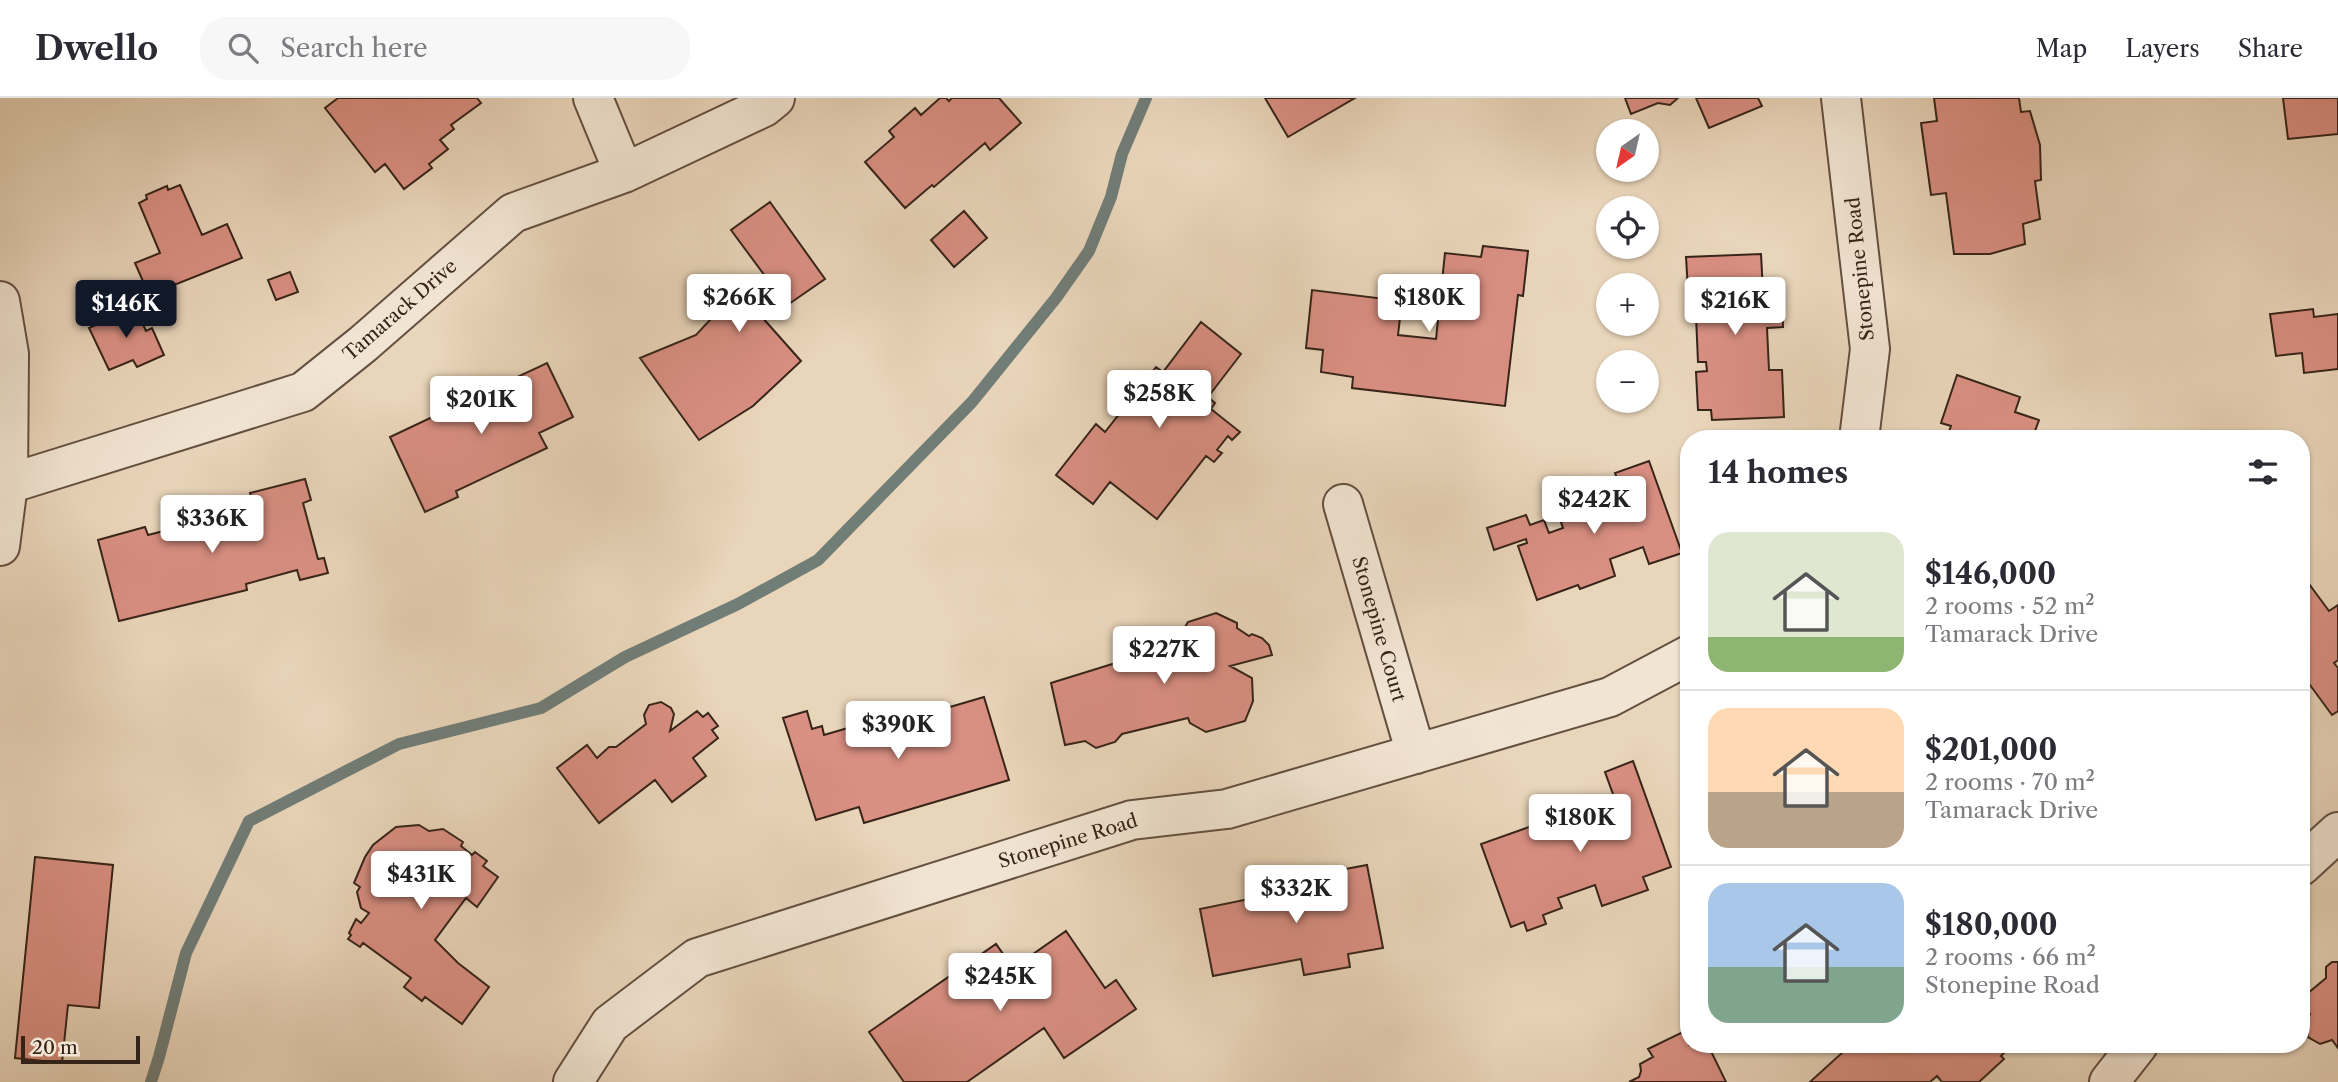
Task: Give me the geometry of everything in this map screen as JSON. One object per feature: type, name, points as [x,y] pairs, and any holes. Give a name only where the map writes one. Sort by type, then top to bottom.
[{"type":"street","points":[[593,98],[624,173]]},
{"type":"street","name":"Tamarack Drive","points":[[8,484],[303,392],[363,344],[513,213],[624,173],[764,107],[775,98]]},
{"type":"street","name":"Stonepine Road","points":[[1841,98],[1870,349],[1860,430]]},
{"type":"street","points":[[0,301],[9,354],[8,484],[0,546]]},
{"type":"street","name":"Stonepine Court","points":[[1343,504],[1416,754]]},
{"type":"street","name":"Stonepine Road","points":[[573,1082],[610,1024],[697,958],[1132,820],[1227,809],[1610,697],[1680,660]]},
{"type":"street","points":[[2310,858],[2338,832]]},
{"type":"street","points":[[2109,1082],[2132,1053]]},
{"type":"building","points":[[338,98],[477,98],[481,103],[451,125],[454,129],[440,140],[448,149],[429,164],[432,168],[404,189],[385,164],[375,172],[325,108]]},
{"type":"building","points":[[940,98],[949,101],[952,98],[999,98],[1021,123],[990,150],[985,143],[905,208],[865,162],[894,137],[889,131],[915,108],[921,115]]},
{"type":"building","points":[[1265,98],[1355,98],[1288,137]]},
{"type":"building","points":[[1625,98],[1678,98],[1670,105],[1658,103],[1631,114]]},
{"type":"building","points":[[1696,98],[1758,98],[1762,106],[1709,128]]},
{"type":"building","points":[[1934,98],[2019,98],[2021,112],[2030,111],[2040,145],[2041,180],[2035,181],[2040,219],[2023,224],[2025,244],[1990,254],[1954,254],[1946,193],[1931,195],[1921,123],[1937,121]]},
{"type":"building","points":[[2283,98],[2338,98],[2338,134],[2288,139]]},
{"type":"building","points":[[180,185],[202,235],[227,224],[242,258],[149,295],[135,263],[160,253],[139,203],[147,199],[146,195],[167,186],[168,190]]},
{"type":"building","points":[[770,202],[825,279],[786,306],[779,297],[761,316],[801,361],[753,406],[699,440],[640,358],[696,335],[738,290],[745,297],[765,276],[731,230]]},
{"type":"building","points":[[964,211],[987,238],[954,267],[931,240]]},
{"type":"building","points":[[1483,246],[1528,251],[1523,296],[1518,295],[1505,406],[1352,388],[1353,377],[1321,372],[1323,350],[1306,348],[1312,290],[1402,301],[1398,335],[1436,339],[1445,253],[1481,257]]},
{"type":"building","points":[[1761,254],[1763,291],[1782,290],[1783,327],[1767,328],[1769,370],[1782,370],[1784,417],[1712,420],[1711,410],[1698,410],[1696,372],[1707,371],[1706,362],[1698,362],[1696,316],[1707,316],[1706,307],[1689,307],[1686,257]]},
{"type":"building","points":[[290,272],[298,292],[276,300],[268,280]]},
{"type":"building","points":[[135,307],[146,331],[152,328],[164,355],[137,367],[133,360],[109,370],[89,328]]},
{"type":"building","points":[[2313,309],[2314,317],[2338,314],[2338,369],[2304,373],[2302,353],[2276,356],[2270,314]]},
{"type":"building","points":[[1201,322],[1241,354],[1208,397],[1215,403],[1211,409],[1240,432],[1232,440],[1228,436],[1217,450],[1222,453],[1214,462],[1206,456],[1157,519],[1110,482],[1093,504],[1056,475],[1096,424],[1105,432],[1156,367],[1163,372]]},
{"type":"building","points":[[547,363],[573,417],[539,433],[547,448],[456,491],[458,497],[425,512],[390,437]]},
{"type":"building","points":[[1957,375],[2020,397],[2015,412],[2039,420],[2035,430],[1949,430],[1951,426],[1941,423]]},
{"type":"building","points":[[1649,461],[1680,554],[1649,564],[1643,547],[1610,559],[1615,576],[1580,589],[1578,585],[1537,600],[1518,546],[1527,543],[1526,539],[1494,550],[1487,528],[1526,515],[1530,525],[1544,520],[1549,533],[1563,528],[1558,514],[1609,496],[1612,501],[1624,497],[1615,473]]},
{"type":"building","points":[[305,479],[311,500],[303,503],[318,559],[324,558],[328,573],[300,580],[297,570],[246,584],[247,590],[119,621],[98,540],[145,527],[148,535],[254,508],[250,493]]},
{"type":"building","points":[[2310,585],[2329,611],[2338,605],[2338,660],[2334,663],[2338,668],[2338,711],[2332,715],[2310,685]]},
{"type":"building","points":[[1216,613],[1237,623],[1237,628],[1249,636],[1252,634],[1262,638],[1269,645],[1272,655],[1230,666],[1252,678],[1253,701],[1245,721],[1206,732],[1190,723],[1188,718],[1122,734],[1115,742],[1096,748],[1085,741],[1065,745],[1051,683],[1174,645],[1188,622]]},
{"type":"building","points":[[984,697],[1009,780],[864,823],[859,807],[816,820],[783,718],[807,711],[812,729],[822,726],[824,735],[858,725],[861,733]]},
{"type":"building","points":[[661,702],[671,708],[674,714],[670,731],[697,711],[703,717],[708,713],[718,726],[712,730],[718,738],[693,758],[706,776],[672,802],[655,780],[599,823],[557,768],[587,745],[597,758],[609,747],[616,747],[646,724],[644,715],[649,705]]},
{"type":"building","points":[[1633,761],[1671,867],[1643,877],[1648,890],[1602,906],[1595,885],[1558,898],[1562,908],[1543,915],[1546,924],[1527,931],[1524,922],[1511,927],[1481,844],[1614,797],[1605,772]]},
{"type":"building","points":[[419,825],[429,831],[443,829],[463,842],[461,846],[472,855],[475,852],[487,861],[483,866],[498,877],[477,907],[466,898],[435,940],[458,963],[489,987],[462,1024],[425,997],[422,1001],[404,987],[411,978],[363,943],[360,947],[348,939],[356,919],[361,923],[369,913],[361,908],[357,892],[360,887],[354,883],[365,857],[373,845],[396,827]]},
{"type":"building","points":[[35,857],[113,865],[99,1008],[68,1005],[62,1063],[15,1058]]},
{"type":"building","points":[[1367,865],[1383,948],[1348,954],[1350,967],[1304,975],[1301,959],[1213,976],[1200,909],[1259,897],[1256,886],[1299,878],[1301,885],[1325,880],[1324,873]]},
{"type":"building","points":[[1066,931],[1105,988],[1116,980],[1136,1009],[1064,1058],[1044,1028],[967,1082],[904,1082],[869,1032],[996,944],[1013,968]]},
{"type":"building","points":[[2332,962],[2338,962],[2338,1048],[2332,1040],[2320,1044],[2310,1038],[2310,991],[2326,978],[2326,967]]},
{"type":"building","points":[[1680,1033],[1680,1053],[1712,1053],[1726,1082],[1629,1082],[1639,1077],[1640,1064],[1653,1057],[1648,1049]]},
{"type":"building","points":[[1842,1053],[2004,1053],[2001,1056],[2004,1059],[1979,1082],[1942,1082],[1937,1076],[1930,1082],[1810,1082]]},
{"type":"waterway","points":[[151,1082],[186,953],[249,821],[399,744],[541,708],[625,657],[738,604],[818,560],[972,402],[1056,298],[1089,251],[1111,197],[1122,154],[1146,98]]}]
